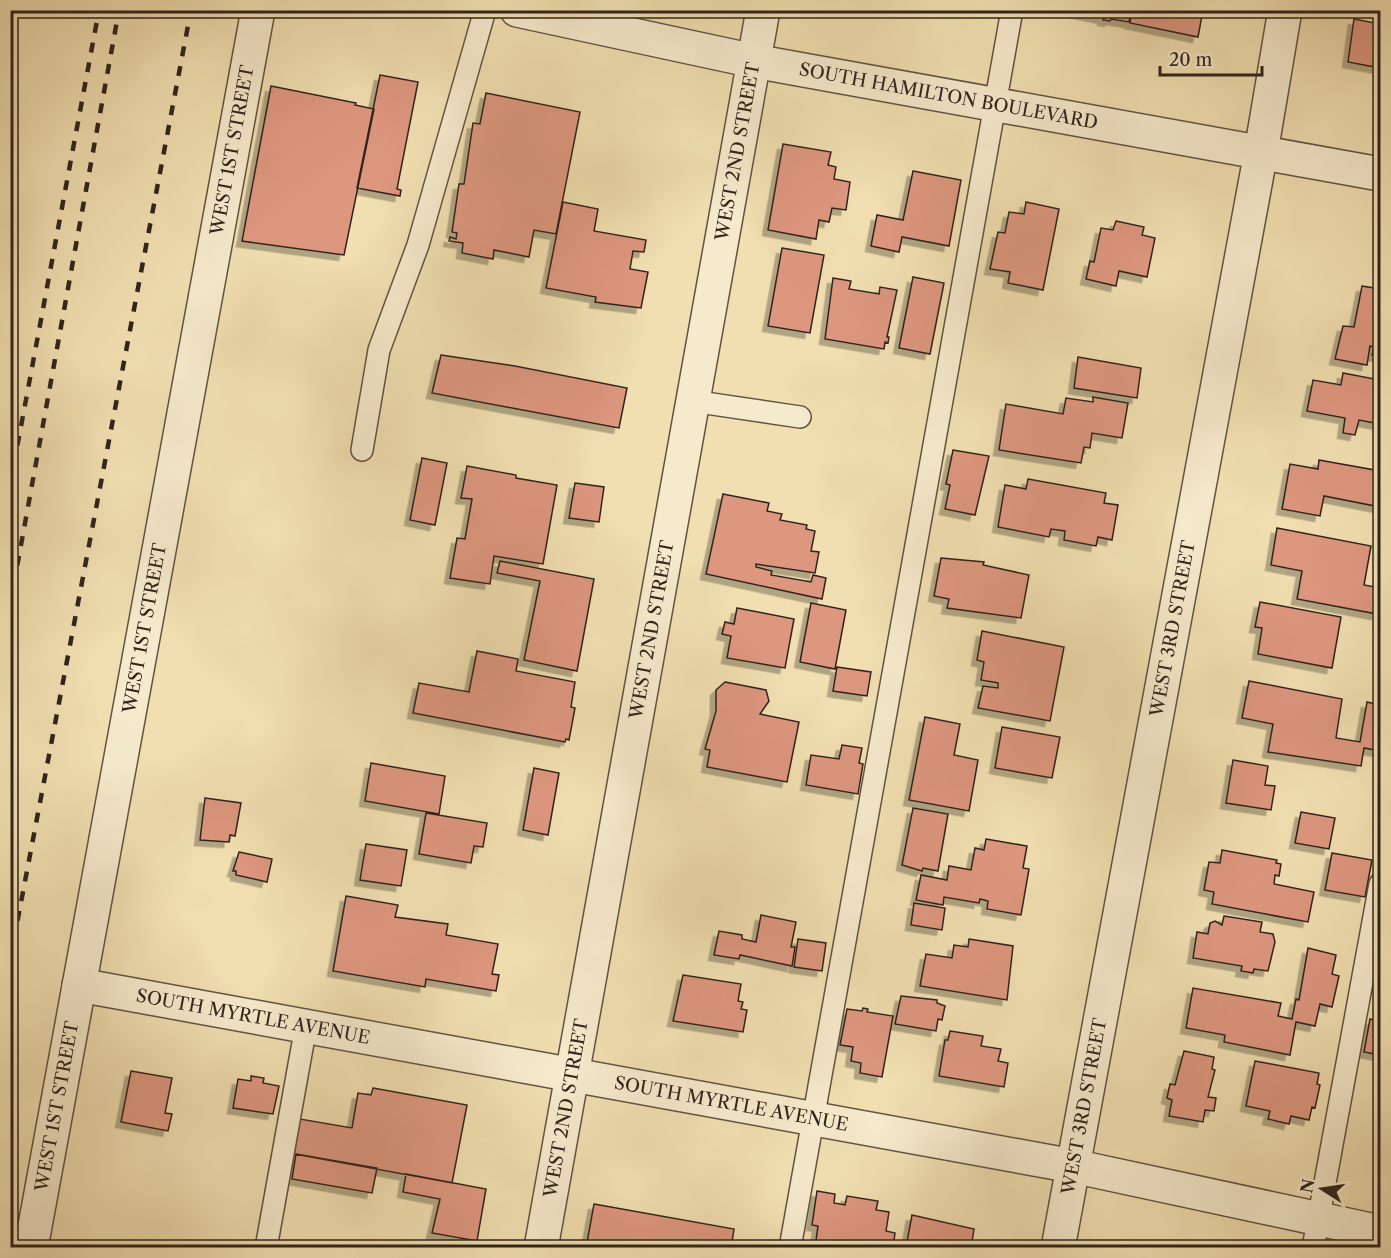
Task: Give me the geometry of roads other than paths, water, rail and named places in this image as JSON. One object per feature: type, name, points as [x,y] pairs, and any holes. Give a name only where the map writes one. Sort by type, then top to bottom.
[{"type":"street","name":"WEST 1ST STREET","points":[[31,1248],[258,10]]},
{"type":"street","name":"SOUTH HAMILTON BOULEVARD","points":[[518,10],[754,61],[1380,174]]},
{"type":"street","name":"WEST 2ND STREET","points":[[541,1248],[763,10]]},
{"type":"street","name":"WEST 3RD STREET","points":[[1058,1248],[1261,152],[1285,10]]},
{"type":"street","name":"SOUTH MYRTLE AVENUE","points":[[79,985],[1073,1166],[1315,1233],[1380,1232]]},
{"type":"lane","points":[[362,450],[379,350],[418,244],[485,10]]},
{"type":"lane","points":[[790,1248],[1012,10]]},
{"type":"lane","points":[[692,401],[800,417]]},
{"type":"lane","points":[[1315,1233],[1380,884]]},
{"type":"lane","points":[[266,1248],[306,1026]]},
{"type":"railway","points":[[10,485],[99,10]]},
{"type":"railway","points":[[10,605],[119,10]]},
{"type":"railway","points":[[10,960],[191,10]]}]
